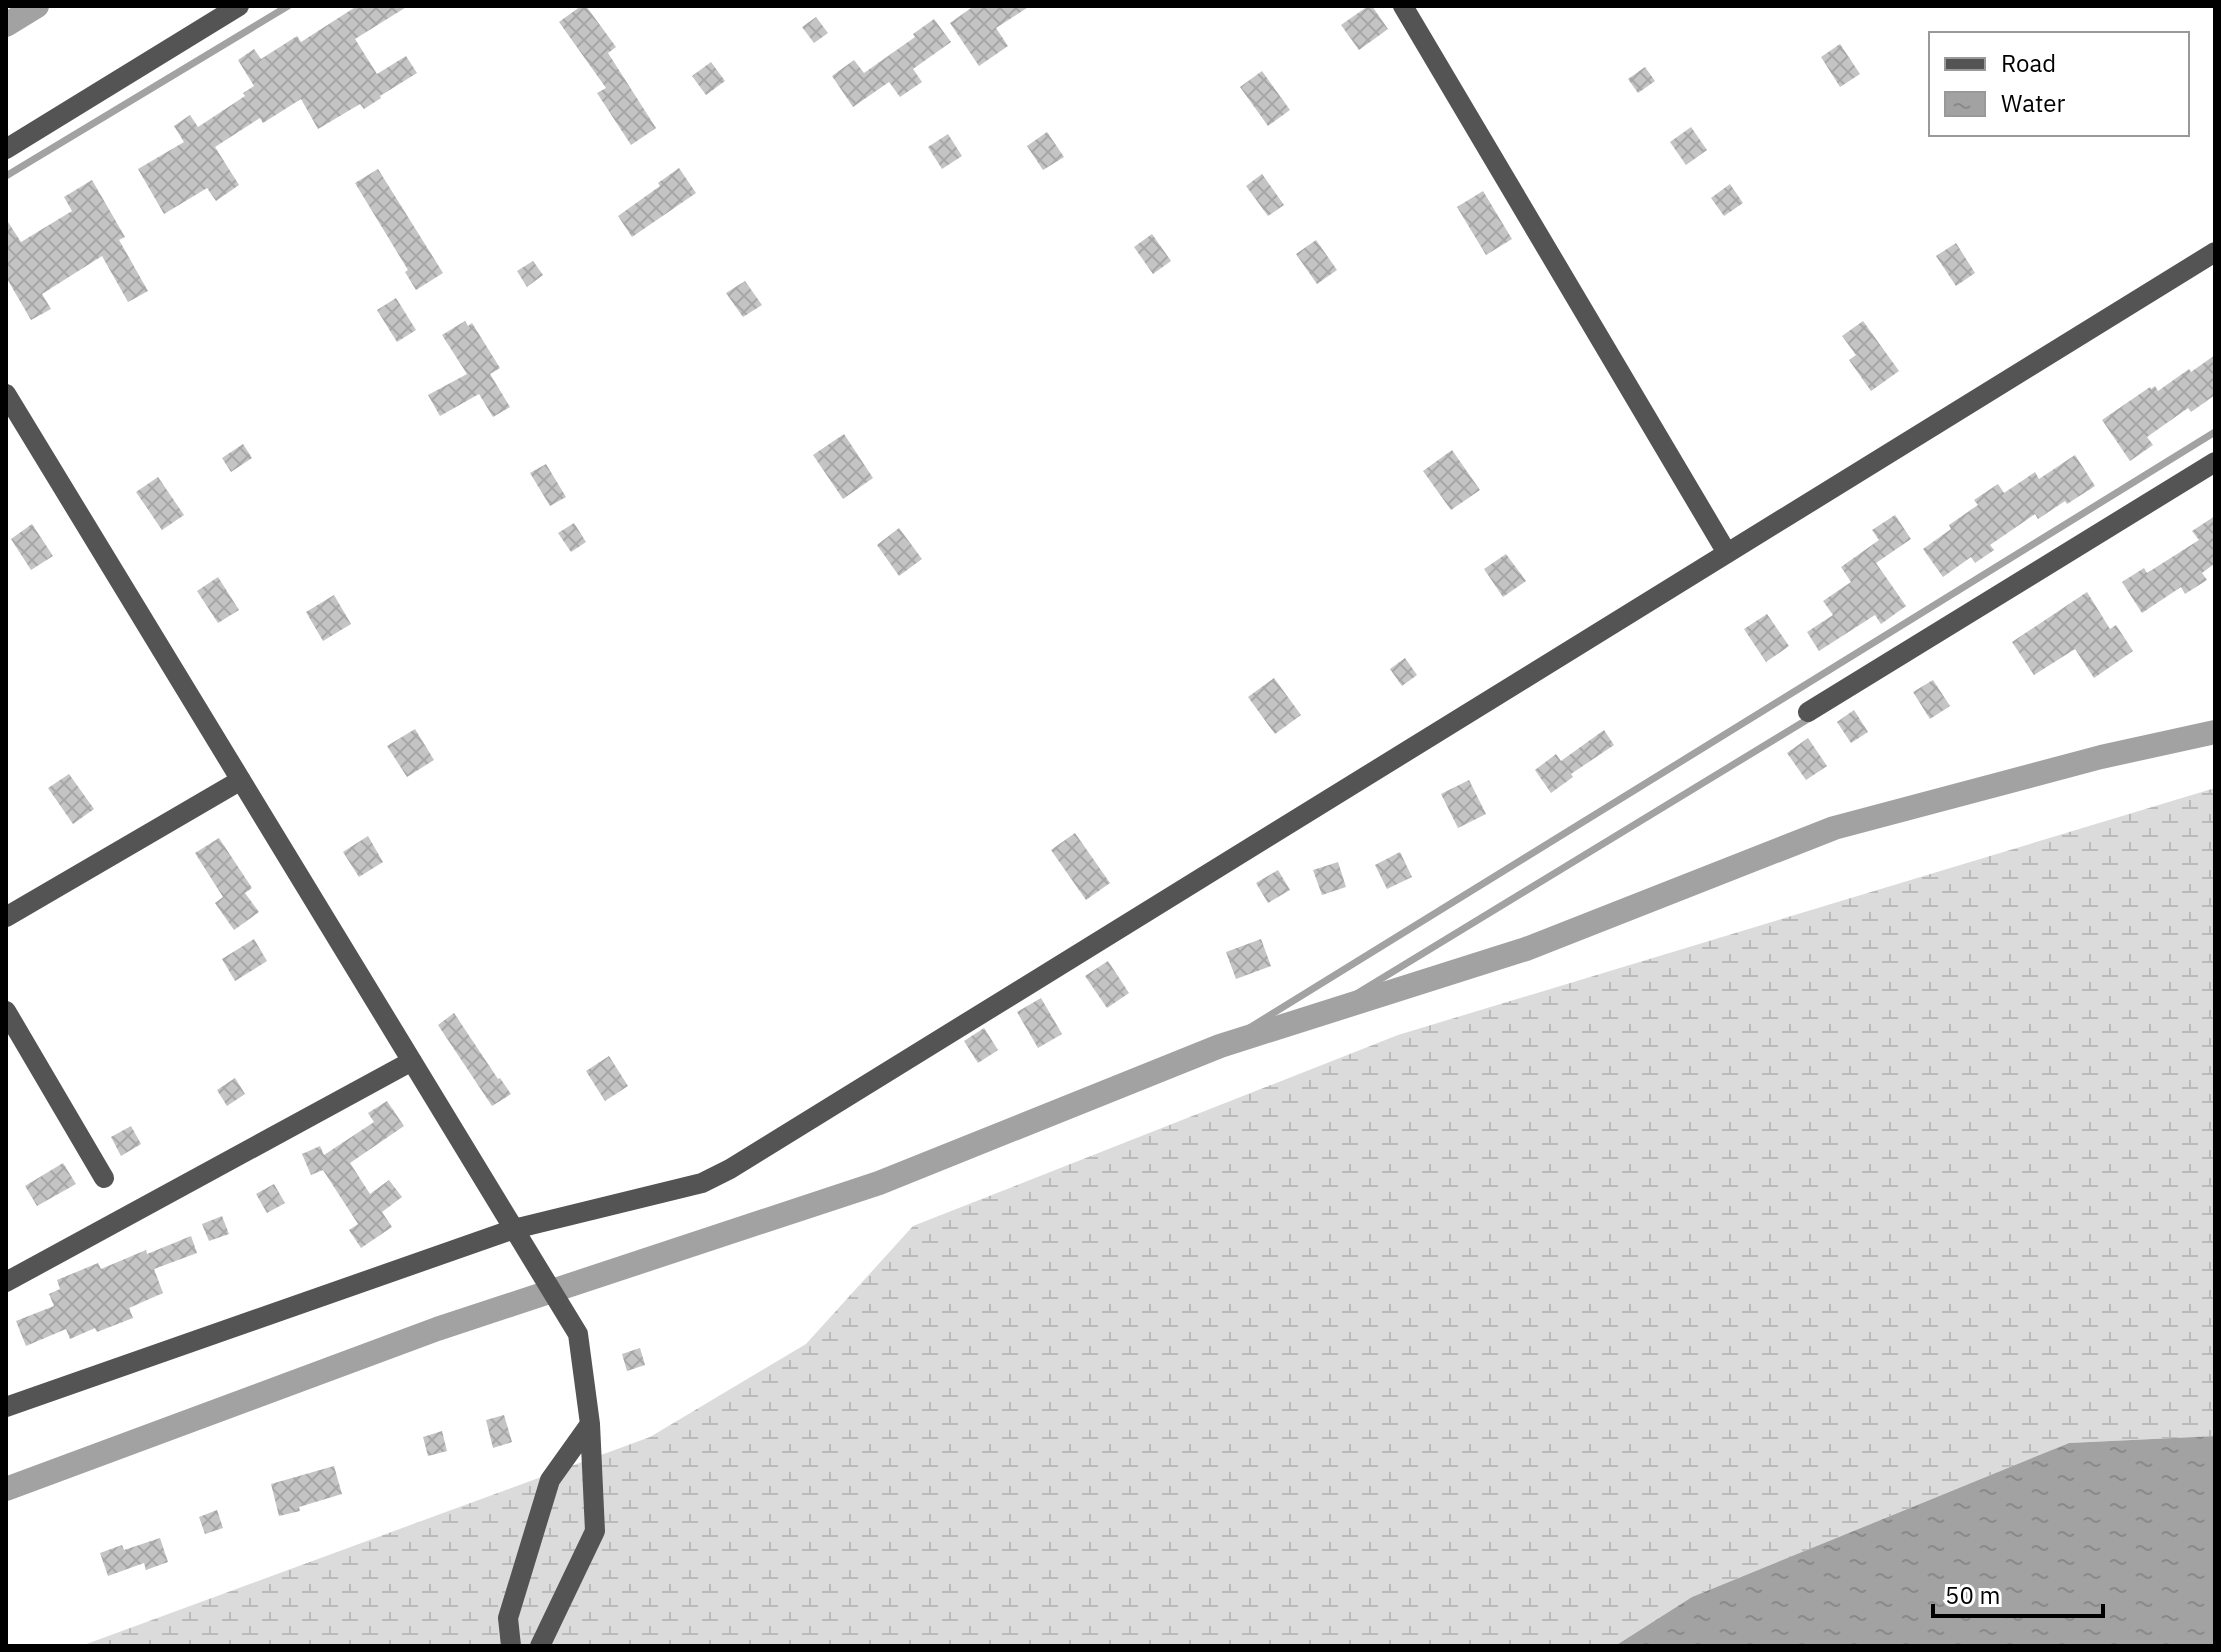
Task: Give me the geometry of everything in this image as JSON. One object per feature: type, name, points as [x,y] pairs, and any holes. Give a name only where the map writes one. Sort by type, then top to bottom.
[{"type":"street","points":[[6,149],[239,6]]},
{"type":"street","points":[[1403,6],[1727,553]]},
{"type":"street","points":[[6,1407],[514,1229],[702,1183],[730,1169],[2215,252]]},
{"type":"street","points":[[6,394],[578,1334],[590,1424],[595,1531],[540,1646]]},
{"type":"street","points":[[1808,712],[2215,462]]},
{"type":"street","points":[[6,917],[241,780]]},
{"type":"street","points":[[6,1011],[104,1178]]},
{"type":"street","points":[[6,1282],[412,1061]]},
{"type":"street","points":[[511,1646],[508,1618],[550,1480],[590,1424]]},
{"type":"green space","points":[[2215,788],[2215,1436],[2069,1443],[1692,1597],[1615,1646],[81,1646],[650,1437],[806,1344],[913,1226],[1398,1035]]},
{"type":"water","points":[[2215,1436],[2215,1646],[1615,1646],[1692,1597],[2069,1443]]},
{"type":"building","points":[[357,6],[408,6],[355,39],[377,74],[406,56],[417,73],[364,109],[360,104],[318,129],[301,99],[263,123],[260,118],[215,147],[239,185],[216,201],[207,188],[164,214],[138,169],[184,142],[174,126],[190,115],[198,127],[245,96],[243,93],[254,86],[238,60],[254,49],[261,59],[297,36],[301,42]]},
{"type":"building","points":[[581,6],[586,6],[616,47],[608,53],[656,128],[631,145],[597,93],[606,88],[559,22]]},
{"type":"building","points":[[974,6],[1030,6],[996,28],[1008,46],[979,66],[950,23]]},
{"type":"building","points":[[1372,6],[1388,29],[1359,50],[1341,25]]},
{"type":"building","points":[[816,17],[828,33],[814,43],[802,27]]},
{"type":"building","points":[[934,19],[951,42],[913,69],[922,82],[900,97],[889,82],[853,107],[832,76],[854,60],[864,73],[915,37],[913,34]]},
{"type":"building","points":[[1840,44],[1860,74],[1840,87],[1821,57]]},
{"type":"building","points":[[711,62],[725,81],[706,95],[692,76]]},
{"type":"building","points":[[1645,67],[1655,81],[1638,93],[1628,79]]},
{"type":"building","points":[[1262,71],[1290,110],[1268,126],[1240,87]]},
{"type":"building","points":[[1691,127],[1707,150],[1686,165],[1670,142]]},
{"type":"building","points":[[1047,132],[1064,157],[1043,170],[1027,146]]},
{"type":"building","points":[[948,134],[962,156],[942,169],[928,147]]},
{"type":"building","points":[[679,168],[696,193],[632,237],[618,216]]},
{"type":"building","points":[[378,169],[443,273],[416,290],[405,272],[408,270],[355,183]]},
{"type":"building","points":[[1262,174],[1284,205],[1268,216],[1246,186]]},
{"type":"building","points":[[92,180],[125,237],[119,240],[148,291],[128,302],[102,256],[42,294],[51,309],[31,320],[6,277],[6,219],[21,242],[72,211],[64,197]]},
{"type":"building","points":[[1730,184],[1743,203],[1724,216],[1711,198]]},
{"type":"building","points":[[1483,191],[1512,239],[1486,255],[1457,207]]},
{"type":"building","points":[[1152,234],[1171,261],[1153,274],[1134,247]]},
{"type":"building","points":[[1316,240],[1337,270],[1317,284],[1296,254]]},
{"type":"building","points":[[1956,243],[1975,273],[1956,286],[1936,256]]},
{"type":"building","points":[[533,261],[543,275],[527,287],[517,271]]},
{"type":"building","points":[[745,281],[762,305],[743,317],[726,293]]},
{"type":"building","points":[[396,298],[416,330],[397,342],[377,310]]},
{"type":"building","points":[[465,321],[468,326],[472,323],[500,368],[490,374],[510,407],[493,417],[479,394],[440,416],[428,395],[467,374],[442,335]]},
{"type":"building","points":[[1863,321],[1899,371],[1871,391],[1849,360],[1856,355],[1842,336]]},
{"type":"building","points":[[2215,355],[2215,395],[2191,412],[2188,408],[2147,437],[2153,445],[2130,461],[2102,420],[2150,387],[2155,386],[2158,391]]},
{"type":"building","points":[[844,434],[873,478],[843,499],[813,455]]},
{"type":"building","points":[[243,444],[252,458],[231,472],[222,458]]},
{"type":"building","points":[[1452,450],[1480,490],[1451,510],[1423,471]]},
{"type":"building","points":[[2075,455],[2095,486],[2038,519],[2035,514],[1990,545],[1994,550],[1975,563],[1971,557],[1943,577],[1923,549],[1951,529],[1949,525],[1978,505],[1974,500],[1998,484],[2004,493],[2035,472],[2039,479]]},
{"type":"building","points":[[546,464],[566,497],[550,506],[530,473]]},
{"type":"building","points":[[158,477],[184,515],[162,530],[136,492]]},
{"type":"building","points":[[1895,515],[1911,539],[1876,563],[1906,606],[1881,624],[1875,615],[1819,651],[1807,632],[1833,615],[1823,601],[1851,582],[1841,567],[1879,540],[1872,530]]},
{"type":"building","points":[[2215,516],[2215,566],[2202,573],[2207,580],[2185,594],[2181,587],[2142,613],[2122,582],[2144,568],[2147,573],[2199,540],[2192,531]]},
{"type":"building","points":[[574,523],[586,542],[571,552],[558,533]]},
{"type":"building","points":[[32,524],[53,556],[31,570],[11,539]]},
{"type":"building","points":[[899,528],[922,559],[899,576],[877,545]]},
{"type":"building","points":[[1506,554],[1526,581],[1503,597],[1484,569]]},
{"type":"building","points":[[218,577],[239,610],[218,623],[197,591]]},
{"type":"building","points":[[2087,592],[2110,629],[2116,625],[2133,651],[2094,678],[2075,649],[2034,675],[2012,642]]},
{"type":"building","points":[[334,595],[351,624],[323,641],[306,612]]},
{"type":"building","points":[[1767,614],[1789,646],[1766,662],[1744,629]]},
{"type":"building","points":[[1405,658],[1417,675],[1402,686],[1390,669]]},
{"type":"building","points":[[1274,678],[1301,715],[1275,734],[1248,697]]},
{"type":"building","points":[[1933,680],[1950,706],[1930,719],[1913,692]]},
{"type":"building","points":[[1854,710],[1868,732],[1851,743],[1837,722]]},
{"type":"building","points":[[415,729],[434,760],[407,777],[387,746]]},
{"type":"building","points":[[1604,730],[1614,745],[1571,774],[1573,777],[1551,793],[1535,770],[1556,754],[1561,761]]},
{"type":"building","points":[[1808,738],[1827,766],[1806,780],[1787,753]]},
{"type":"building","points":[[69,774],[94,809],[73,824],[48,788]]},
{"type":"building","points":[[1469,780],[1486,814],[1458,828],[1441,794]]},
{"type":"building","points":[[1075,833],[1110,883],[1086,900],[1051,850]]},
{"type":"building","points":[[368,836],[383,862],[359,877],[343,852]]},
{"type":"building","points":[[219,838],[252,888],[245,893],[259,912],[234,930],[215,903],[223,897],[195,853]]},
{"type":"building","points":[[1400,852],[1412,877],[1387,889],[1375,865]]},
{"type":"building","points":[[1338,862],[1346,887],[1322,895],[1313,870]]},
{"type":"building","points":[[1278,870],[1290,890],[1268,903],[1256,883]]},
{"type":"building","points":[[254,939],[267,961],[235,981],[222,959]]},
{"type":"building","points":[[1261,939],[1271,966],[1236,979],[1226,952]]},
{"type":"building","points":[[1108,961],[1129,993],[1107,1008],[1085,976]]},
{"type":"building","points":[[1041,998],[1062,1034],[1038,1048],[1017,1012]]},
{"type":"building","points":[[454,1013],[511,1094],[492,1106],[438,1025]]},
{"type":"building","points":[[984,1028],[998,1050],[978,1063],[964,1041]]},
{"type":"building","points":[[609,1056],[628,1086],[605,1101],[586,1071]]},
{"type":"building","points":[[235,1078],[245,1094],[227,1106],[217,1090]]},
{"type":"building","points":[[387,1101],[404,1126],[350,1163],[370,1194],[389,1180],[402,1197],[382,1212],[392,1227],[361,1248],[349,1230],[358,1224],[323,1170],[311,1175],[302,1154],[320,1146],[324,1155],[374,1122],[368,1113]]},
{"type":"building","points":[[131,1126],[141,1144],[121,1156],[111,1137]]},
{"type":"building","points":[[63,1163],[76,1184],[37,1206],[25,1186]]},
{"type":"building","points":[[274,1184],[285,1203],[267,1213],[256,1194]]},
{"type":"building","points":[[222,1216],[229,1234],[209,1241],[202,1224]]},
{"type":"building","points":[[191,1236],[197,1253],[154,1269],[163,1293],[129,1308],[133,1318],[97,1332],[95,1328],[70,1339],[66,1329],[26,1346],[16,1321],[54,1306],[49,1294],[60,1289],[57,1280],[98,1263],[101,1269],[146,1250],[147,1254]]},
{"type":"building","points":[[640,1348],[645,1365],[627,1371],[622,1354]]},
{"type":"building","points":[[504,1415],[512,1442],[493,1448],[486,1420]]},
{"type":"building","points":[[442,1431],[447,1451],[428,1456],[423,1437]]},
{"type":"building","points":[[334,1466],[342,1494],[279,1516],[271,1484]]},
{"type":"building","points":[[217,1510],[223,1528],[205,1534],[199,1517]]},
{"type":"building","points":[[160,1538],[168,1562],[146,1570],[144,1563],[108,1576],[100,1553],[122,1545],[124,1550]]},
{"type":"waterway","points":[[6,25],[37,6]]},
{"type":"waterway","points":[[6,176],[288,6]]},
{"type":"waterway","points":[[1220,1046],[2215,432]]},
{"type":"waterway","points":[[1325,1013],[1813,716]]},
{"type":"waterway","points":[[6,1489],[437,1329],[879,1183],[1220,1046],[1526,949],[1834,828],[2101,757],[2215,732]]}]
